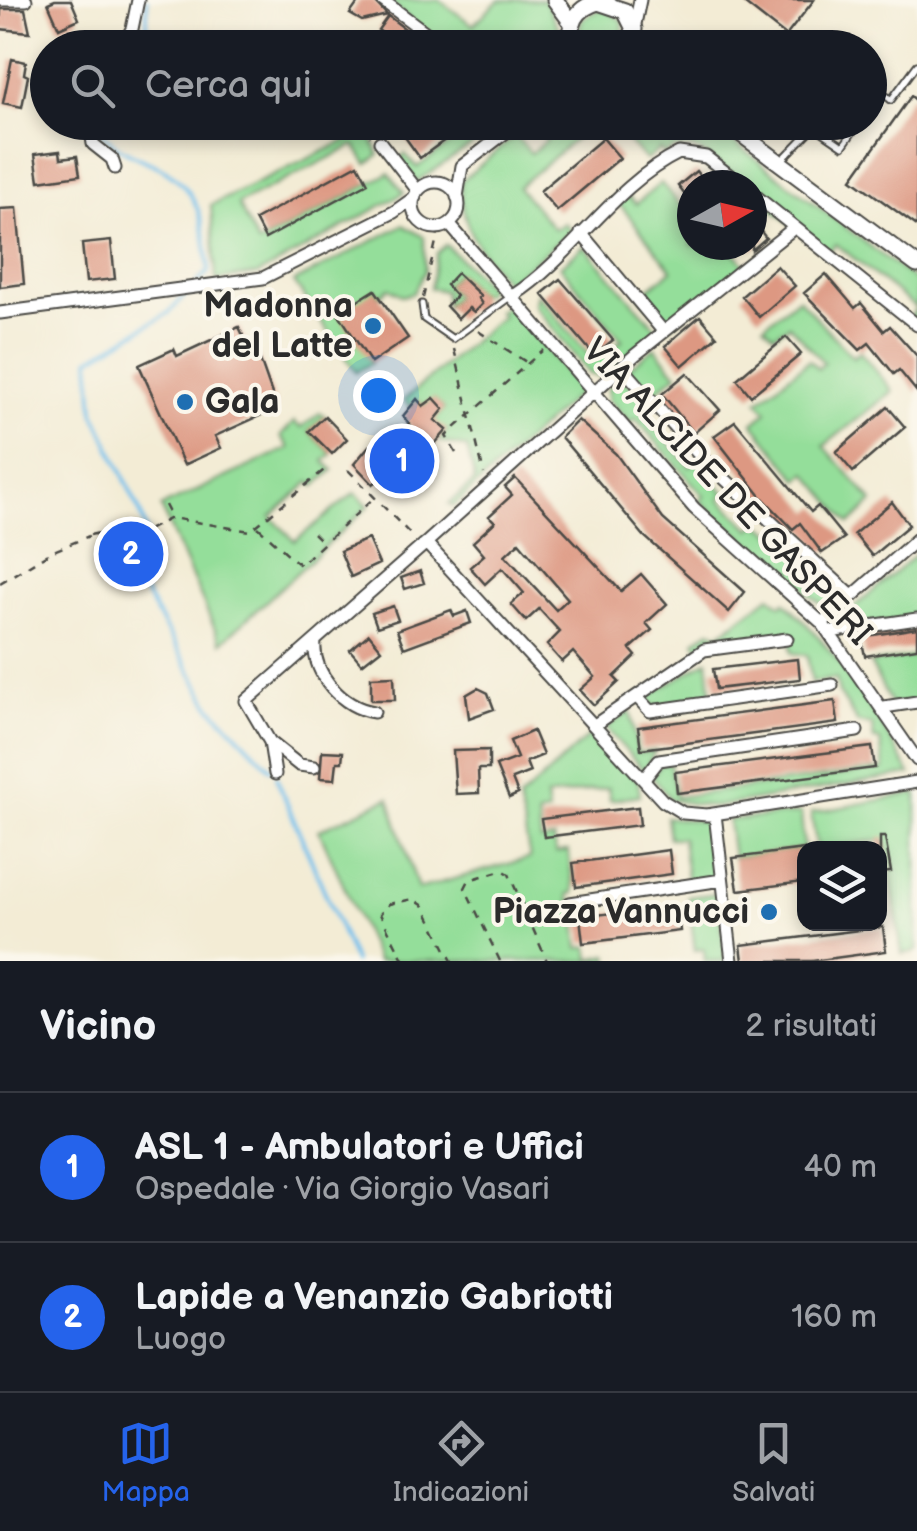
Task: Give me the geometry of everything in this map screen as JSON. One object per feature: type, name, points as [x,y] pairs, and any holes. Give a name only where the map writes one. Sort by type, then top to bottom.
[{"type":"main road","points":[[555,0],[572,23]]},
{"type":"main road","points":[[573,30],[582,2],[609,1],[625,11],[631,30]]},
{"type":"main road","points":[[750,140],[917,265]]},
{"type":"street","points":[[1,0],[26,0]]},
{"type":"street","points":[[131,30],[138,0]]},
{"type":"street","points":[[382,0],[423,30]]},
{"type":"street","points":[[636,30],[640,0]]},
{"type":"street","points":[[92,140],[112,159],[114,168]]},
{"type":"street","points":[[0,313],[264,278],[452,178],[496,140]]},
{"type":"street","points":[[380,142],[416,194],[418,220]]},
{"type":"street","points":[[514,295],[544,276],[581,233],[666,159],[679,152],[699,154],[721,170]]},
{"type":"street","points":[[394,212],[444,226],[458,212],[462,166]]},
{"type":"street","points":[[439,182],[457,198]]},
{"type":"street","points":[[767,206],[917,325]]},
{"type":"street","name":"VIA ALCIDE DE GASPERI","points":[[444,226],[514,295],[592,394],[699,513],[825,627],[884,707],[917,760]]},
{"type":"street","points":[[314,767],[299,766],[270,742],[246,701],[622,367],[794,228]]},
{"type":"street","points":[[581,233],[664,331]]},
{"type":"street","points":[[622,367],[701,457],[852,596]]},
{"type":"street","points":[[825,627],[852,596],[917,539]]},
{"type":"street","points":[[426,543],[663,801],[684,812],[715,814],[917,782]]},
{"type":"street","points":[[825,627],[917,619]]},
{"type":"street","points":[[596,724],[704,650],[787,639]]},
{"type":"street","points":[[316,641],[316,661],[328,681],[348,704],[374,712]]},
{"type":"street","points":[[637,696],[650,711],[832,686]]},
{"type":"street","points":[[884,707],[917,702]]},
{"type":"street","points":[[644,779],[659,760],[676,756],[857,731]]},
{"type":"street","points":[[270,742],[275,774]]},
{"type":"street","points":[[715,814],[732,961]]},
{"type":"street","points":[[570,902],[722,880]]},
{"type":"lane","points":[[887,96],[891,100],[917,65]]},
{"type":"lane","points":[[780,162],[802,140]]},
{"type":"lane","points":[[422,304],[424,318],[453,340],[514,295]]},
{"type":"path","points":[[375,140],[380,142]]},
{"type":"path","points":[[422,304],[444,226]]},
{"type":"path","points":[[473,328],[527,363]]},
{"type":"path","points":[[456,453],[446,436],[551,343]]},
{"type":"path","points":[[454,349],[489,486]]},
{"type":"path","points":[[0,583],[48,553],[117,529],[132,538],[171,518],[234,530],[258,527],[328,466]]},
{"type":"path","points":[[348,470],[416,541],[426,543]]},
{"type":"path","points":[[258,527],[296,565],[375,497]]},
{"type":"path","points":[[165,505],[171,518]]},
{"type":"path","points":[[313,532],[324,544]]},
{"type":"path","points":[[90,536],[113,533],[126,550]]},
{"type":"path","points":[[500,961],[466,888],[469,880],[504,870],[546,961]]},
{"type":"path","points":[[404,961],[380,914],[389,904],[413,898],[424,906],[452,961]]},
{"type":"green space","points":[[387,0],[439,0],[473,25],[499,0],[545,0],[559,30],[423,30]]},
{"type":"green space","points":[[603,8],[623,21],[623,30],[579,30],[582,19]]},
{"type":"green space","points":[[348,140],[372,140],[379,155],[367,164],[355,145],[238,204],[258,244],[389,173],[404,193],[259,274],[216,280],[211,205]]},
{"type":"green space","points":[[456,140],[479,140],[416,182],[399,159],[405,154],[417,167]]},
{"type":"green space","points":[[510,140],[519,140],[531,153],[547,140],[574,140],[518,187],[554,229],[565,223],[571,231],[507,283],[487,260],[467,225],[461,181]]},
{"type":"green space","points":[[627,140],[731,140],[917,282],[917,325],[909,319],[916,308],[836,244],[827,253],[767,205],[767,170],[724,170],[696,150],[686,147],[664,154],[660,149],[646,160]]},
{"type":"green space","points":[[661,183],[677,201],[677,260],[741,260],[746,266],[668,328],[640,296],[672,270],[617,201],[625,194],[636,204]]},
{"type":"green space","points":[[403,225],[424,237],[425,271],[413,293],[403,296],[389,288],[379,296],[375,290],[371,363],[356,372],[294,282]]},
{"type":"green space","points":[[446,245],[489,287],[481,296],[457,273],[446,285],[456,296],[446,306],[444,291],[430,288],[437,253]]},
{"type":"green space","points":[[584,246],[658,330],[600,377],[589,374],[534,305],[536,293],[594,361],[622,340],[560,266]]},
{"type":"green space","points":[[798,298],[853,357],[860,352],[893,391],[824,446],[873,502],[850,524],[807,473],[799,480],[753,423],[767,411],[758,401],[809,360],[818,369],[824,363],[789,325],[774,335],[764,325]]},
{"type":"green space","points":[[509,304],[581,391],[453,507],[449,504],[475,481],[467,448],[438,441],[447,430],[431,424],[444,409],[434,399],[423,406],[417,400],[410,407],[404,400],[502,316],[498,312]]},
{"type":"green space","points":[[655,347],[677,374],[649,398],[625,371]]},
{"type":"green space","points":[[617,381],[626,381],[642,399],[644,415],[690,467],[696,462],[725,493],[720,499],[751,529],[757,524],[766,528],[831,585],[840,594],[839,604],[826,608],[700,501],[704,496],[635,418],[630,422],[608,399],[608,388]]},
{"type":"green space","points":[[320,413],[325,416],[309,431],[332,454],[324,461],[333,470],[315,486],[310,482],[271,517],[295,541],[355,493],[369,506],[221,643],[161,507],[289,448],[281,436],[294,422],[301,428]]},
{"type":"green space","points":[[917,554],[917,619],[845,629],[839,620]]},
{"type":"green space","points":[[770,596],[781,605],[785,602],[839,662],[910,774],[714,807],[671,800],[652,777],[661,764],[670,764],[676,797],[884,769],[880,740],[874,740],[872,725],[858,723],[839,693],[836,679],[812,682],[807,655],[792,653],[789,635],[698,647],[695,641],[710,630],[720,634]]},
{"type":"green space","points":[[917,656],[917,702],[892,706],[870,663]]},
{"type":"green space","points":[[708,660],[712,698],[653,707],[647,697]]},
{"type":"green space","points":[[630,711],[638,753],[655,751],[644,771],[606,728]]},
{"type":"green space","points":[[594,731],[638,781],[640,795],[610,800],[608,788],[546,797],[548,813],[538,815],[541,841],[554,839],[556,853],[568,851],[574,893],[569,894],[570,902],[581,901],[582,913],[575,914],[579,948],[589,947],[590,959],[608,955],[609,961],[377,961],[319,830],[389,798],[418,889],[530,858],[519,800]]},
{"type":"green space","points":[[917,793],[917,951],[902,954],[887,841],[816,841],[811,813]]},
{"type":"green space","points":[[801,813],[803,841],[797,841],[797,850],[733,858],[728,820]]},
{"type":"green space","points":[[666,817],[708,822],[716,881],[688,885],[682,838],[669,838]]},
{"type":"green space","points":[[718,893],[726,961],[705,961],[704,949],[695,950],[688,897]]},
{"type":"building","points":[[71,0],[79,19],[59,28],[48,3]]},
{"type":"building","points":[[360,0],[373,0],[387,15],[362,21],[350,14]]},
{"type":"building","points":[[740,0],[814,0],[791,30],[778,30]]},
{"type":"building","points":[[1,9],[25,9],[30,32],[0,29]]},
{"type":"building","points":[[388,16],[406,30],[378,30]]},
{"type":"building","points":[[12,59],[26,62],[24,74],[28,76],[22,107],[3,103]]},
{"type":"building","points":[[911,96],[917,101],[917,226],[852,179],[880,140],[887,140],[887,130]]},
{"type":"building","points":[[407,140],[445,140],[420,158]]},
{"type":"building","points":[[601,140],[620,158],[557,211],[540,191]]},
{"type":"building","points":[[60,151],[61,158],[77,156],[80,175],[39,181],[35,154]]},
{"type":"building","points":[[358,164],[368,183],[265,239],[255,220]]},
{"type":"building","points":[[17,208],[24,284],[0,287],[0,209]]},
{"type":"building","points":[[111,241],[115,279],[86,282],[82,244]]},
{"type":"building","points":[[777,266],[795,286],[759,317],[742,296]]},
{"type":"building","points":[[457,273],[481,296],[478,298],[482,304],[474,312],[469,308],[458,319],[446,306],[456,296],[446,285]]},
{"type":"building","points":[[826,274],[855,308],[861,303],[884,331],[890,326],[917,356],[917,392],[899,370],[894,374],[869,343],[860,350],[804,293]]},
{"type":"building","points":[[560,279],[613,340],[594,355],[542,294]]},
{"type":"building","name":"Madonna del Latte","points":[[375,290],[408,338],[371,363],[338,313]]},
{"type":"building","points":[[700,316],[717,336],[682,366],[665,346]]},
{"type":"building","points":[[239,327],[253,356],[258,354],[277,408],[215,436],[221,448],[184,465],[139,365],[174,349],[177,356]]},
{"type":"building","points":[[786,337],[801,354],[751,396],[737,379]]},
{"type":"building","points":[[687,373],[720,410],[694,433],[662,394]]},
{"type":"building","points":[[434,398],[444,409],[435,420],[447,430],[432,447],[425,441],[412,452],[417,458],[388,486],[380,479],[373,484],[354,464],[369,446],[378,456],[412,428],[403,416],[417,399],[423,406]]},
{"type":"building","points":[[888,407],[905,427],[853,472],[836,452]]},
{"type":"building","points":[[325,416],[347,439],[332,454],[309,431]]},
{"type":"building","points":[[578,420],[616,454],[663,519],[745,592],[729,612],[644,536],[561,437]]},
{"type":"building","points":[[735,421],[811,512],[818,506],[844,538],[822,553],[800,523],[793,529],[760,495],[714,436]]},
{"type":"building","points":[[515,478],[621,591],[641,574],[667,604],[646,623],[652,630],[630,649],[636,656],[614,677],[619,682],[594,705],[580,690],[595,677],[573,652],[562,662],[547,645],[560,632],[539,609],[526,621],[511,604],[524,593],[502,568],[485,584],[470,567],[484,555],[473,542],[495,522],[489,516],[512,495],[505,487]],"holes":[[[519,542],[568,599],[556,610],[505,555]]]},
{"type":"building","points":[[892,502],[909,525],[872,556],[854,534]]},
{"type":"building","points":[[368,539],[379,564],[351,577],[340,551]]},
{"type":"building","points":[[420,571],[424,583],[405,589],[401,578]]},
{"type":"building","points":[[393,606],[398,620],[377,627],[372,613]]},
{"type":"building","points":[[451,610],[454,616],[467,611],[471,623],[404,648],[397,630]]},
{"type":"building","points":[[917,628],[917,648],[865,656],[861,637]]},
{"type":"building","points":[[369,634],[381,649],[362,664],[350,650]]},
{"type":"building","points":[[798,659],[800,679],[716,689],[713,669]]},
{"type":"building","points":[[394,676],[395,700],[371,700],[371,677]]},
{"type":"building","points":[[478,688],[488,693],[494,709],[469,718],[466,695]]},
{"type":"building","points":[[835,701],[838,723],[641,749],[638,727]]},
{"type":"building","points":[[533,731],[543,755],[526,762],[530,772],[512,779],[518,794],[509,798],[496,766],[517,758],[510,741]]},
{"type":"building","points":[[872,747],[875,768],[677,793],[675,772]]},
{"type":"building","points":[[489,750],[489,769],[478,769],[479,793],[456,794],[453,751]]},
{"type":"building","points":[[322,751],[343,752],[335,779],[320,778]]},
{"type":"building","points":[[638,807],[640,825],[544,837],[541,819]]},
{"type":"building","points":[[669,850],[672,874],[576,887],[573,863]]},
{"type":"building","points":[[797,850],[797,883],[738,890],[733,858]]},
{"type":"building","points":[[677,905],[680,931],[583,943],[580,917]]},
{"type":"building","points":[[851,931],[884,931],[886,951],[812,961],[743,961],[741,945]]},
{"type":"waterway","points":[[145,30],[147,0]]},
{"type":"waterway","points":[[110,140],[170,174],[191,196],[202,223],[209,271],[198,282]]},
{"type":"waterway","points":[[188,292],[170,312],[90,359],[94,412],[140,512],[153,553],[143,590],[211,707],[271,769]]},
{"type":"waterway","points":[[276,777],[354,961]]},
{"type":"place","name":"Madonna del Latte","points":[[373,326]]},
{"type":"place","name":"Gala","points":[[185,402]]},
{"type":"place","name":"ASL 1 - Ambulatori e Uffici","points":[[402,461]]},
{"type":"place","name":"Lapide a Venanzio Gabriotti","points":[[131,554]]},
{"type":"place","name":"Piazza Vannucci","points":[[769,912]]}]
